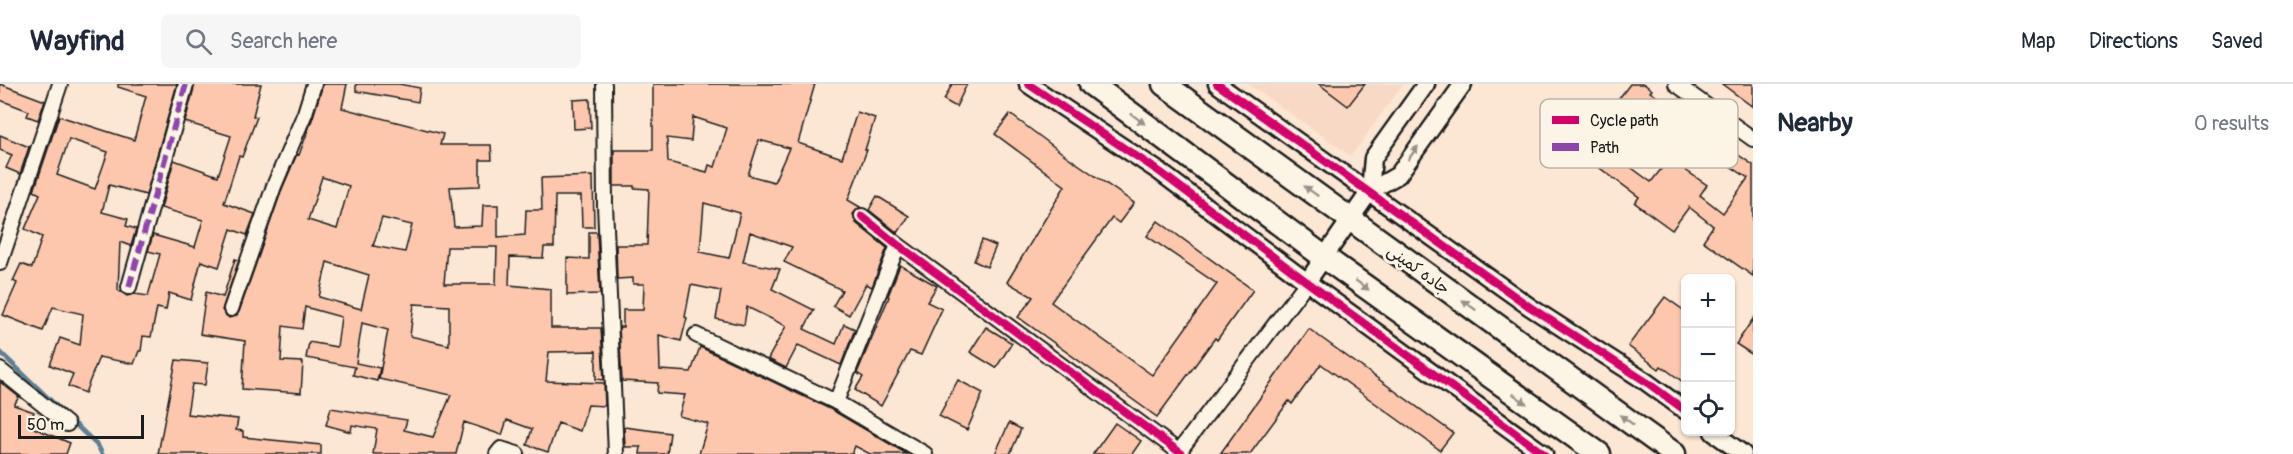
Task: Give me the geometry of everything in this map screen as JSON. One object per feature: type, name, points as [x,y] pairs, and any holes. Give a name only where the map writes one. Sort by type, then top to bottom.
[{"type":"highway","points":[[1091,84],[1324,257],[1599,454]]},
{"type":"highway","name":"جاده کمپنی","points":[[1164,84],[1674,454]]},
{"type":"street","points":[[0,263],[60,84]]},
{"type":"street","points":[[129,287],[186,84]]},
{"type":"street","points":[[231,309],[274,186],[305,113],[314,84]]},
{"type":"street","points":[[604,84],[605,205],[616,454]]},
{"type":"street","points":[[1028,84],[1160,172],[1544,454]]},
{"type":"street","points":[[1217,84],[1530,307],[1645,381],[1681,407]]},
{"type":"street","points":[[1370,191],[1373,158],[1426,84]]},
{"type":"street","points":[[862,216],[1179,453],[1307,282],[1370,191],[1398,174],[1463,84]]},
{"type":"street","points":[[1676,84],[1697,99]]},
{"type":"street","points":[[1738,128],[1753,139]]},
{"type":"street","points":[[836,402],[898,245]]},
{"type":"street","points":[[696,335],[836,402],[925,454]]},
{"type":"street","points":[[0,370],[68,424]]},
{"type":"street","points":[[1718,436],[1743,454]]},
{"type":"street","points":[[497,454],[501,449],[517,454]]},
{"type":"shaded area","points":[[1248,84],[1403,84],[1351,156]]},
{"type":"building","points":[[0,84],[45,101],[38,120],[27,116],[29,111],[0,100]]},
{"type":"building","points":[[118,84],[177,84],[146,195],[109,185],[102,212],[128,219],[126,226],[136,229],[131,246],[120,242],[118,290],[127,296],[135,294],[148,296],[160,254],[148,251],[153,235],[195,247],[203,220],[161,208],[174,160],[218,176],[231,136],[185,122],[195,84],[261,84],[253,116],[257,117],[242,157],[239,156],[224,203],[255,214],[247,235],[231,229],[219,267],[201,261],[191,300],[169,293],[166,310],[157,308],[151,337],[143,336],[141,351],[134,364],[99,357],[85,393],[68,386],[73,374],[50,365],[60,338],[80,345],[83,314],[53,307],[43,331],[3,315],[17,283],[13,281],[21,264],[32,268],[42,237],[25,229],[40,194],[34,191],[59,116],[134,140],[146,96],[118,87]],"holes":[[[69,139],[108,152],[95,189],[57,175]]]},
{"type":"building","points":[[323,84],[347,84],[342,108],[443,134],[440,145],[491,145],[492,160],[480,160],[480,186],[450,187],[454,227],[482,226],[483,205],[498,205],[498,237],[525,235],[526,210],[542,210],[541,178],[593,176],[594,227],[582,227],[581,196],[555,196],[554,247],[544,247],[543,258],[510,257],[509,285],[551,289],[551,328],[601,328],[604,380],[596,379],[596,351],[549,352],[546,381],[604,383],[605,406],[588,405],[580,431],[558,423],[548,452],[527,445],[532,429],[507,420],[502,435],[464,422],[456,454],[373,454],[377,429],[352,425],[351,432],[326,425],[331,408],[407,420],[404,430],[433,437],[451,395],[379,379],[388,330],[362,323],[356,363],[380,368],[377,381],[353,375],[355,367],[306,358],[309,342],[337,347],[341,317],[305,307],[302,329],[283,326],[281,361],[303,362],[301,393],[242,389],[245,341],[200,334],[206,292],[223,297],[235,259],[239,260],[222,310],[229,318],[236,316],[239,312],[282,189],[297,154],[299,155]],"holes":[[[322,177],[349,186],[337,229],[308,220]],[[382,218],[412,225],[405,252],[373,246]],[[447,247],[497,247],[496,284],[444,284]],[[327,262],[369,275],[361,309],[319,297]],[[414,304],[449,306],[449,345],[410,336]]]},
{"type":"building","points":[[356,84],[399,84],[420,88],[418,102],[356,91]]},
{"type":"building","points":[[653,84],[815,84],[798,143],[842,158],[857,112],[875,118],[865,150],[867,150],[848,200],[860,207],[853,214],[856,223],[887,248],[872,287],[866,284],[849,315],[833,306],[842,290],[784,262],[792,247],[750,232],[743,262],[780,269],[772,289],[814,310],[804,329],[836,344],[844,324],[855,329],[841,365],[798,345],[786,368],[768,359],[786,326],[747,307],[744,325],[716,319],[721,291],[691,285],[685,317],[687,318],[681,341],[659,335],[660,370],[691,372],[700,347],[832,410],[907,454],[870,454],[855,446],[852,454],[699,454],[708,424],[679,416],[685,395],[657,393],[658,383],[622,381],[619,327],[623,327],[623,310],[643,310],[644,284],[633,284],[633,278],[617,279],[616,245],[647,245],[649,189],[614,186],[614,150],[653,150]],"holes":[[[693,117],[727,128],[715,167],[709,165],[707,172],[668,162],[667,138],[691,141]],[[759,140],[789,148],[774,182],[748,175]],[[704,203],[740,213],[729,258],[700,252]]]},
{"type":"building","points":[[952,84],[967,84],[956,107],[944,100]]},
{"type":"building","points":[[1319,84],[1365,84],[1348,106]]},
{"type":"building","points":[[1630,84],[1644,84],[1652,90],[1650,92],[1660,99],[1619,99]]},
{"type":"building","points":[[1722,84],[1753,84],[1753,107]]},
{"type":"building","points":[[590,99],[591,128],[574,129],[573,100]]},
{"type":"building","points":[[1010,114],[1134,203],[1119,223],[1112,218],[1051,302],[1152,375],[1217,284],[1147,236],[1158,221],[1253,290],[1157,417],[1018,317],[1033,297],[1007,282],[1065,186],[995,134]]},
{"type":"building","points":[[0,135],[29,147],[20,174],[6,168],[12,155],[0,150]]},
{"type":"building","points":[[1738,155],[1753,165],[1753,276],[1703,241],[1713,226],[1689,207],[1672,230],[1635,203],[1639,197],[1600,168],[1632,168],[1651,182],[1662,168],[1682,168],[1707,185],[1700,195],[1723,213],[1748,178],[1733,168],[1738,168]]},
{"type":"building","points":[[877,196],[909,216],[898,233],[869,210]]},
{"type":"building","points":[[589,232],[597,232],[600,294],[567,295],[567,258],[589,259]]},
{"type":"building","points":[[982,240],[996,246],[987,267],[974,261]]},
{"type":"building","points":[[900,265],[937,286],[927,302],[942,309],[921,355],[910,351],[881,406],[855,390],[863,377],[857,373]]},
{"type":"building","points":[[1665,297],[1681,308],[1681,380],[1661,366],[1659,369],[1628,346]]},
{"type":"building","points":[[1753,319],[1753,355],[1736,344]]},
{"type":"building","points":[[986,327],[1012,343],[996,368],[970,352]]},
{"type":"building","points":[[1309,329],[1453,433],[1440,450],[1321,364],[1292,404],[1289,401],[1250,454],[1220,454]]},
{"type":"building","points":[[176,360],[208,363],[205,385],[192,384],[187,414],[238,419],[236,430],[243,431],[243,437],[321,445],[321,454],[158,454]]},
{"type":"building","points":[[958,380],[983,393],[967,430],[939,416]]},
{"type":"building","points":[[0,382],[19,397],[14,405],[34,412],[29,426],[70,443],[66,454],[0,454]]},
{"type":"building","points":[[1009,423],[1021,429],[1010,454],[995,454]]},
{"type":"building","points":[[1115,423],[1141,441],[1132,454],[1093,454]]},
{"type":"building","points":[[624,427],[670,433],[667,454],[640,454],[641,447],[625,447]]},
{"type":"waterway","points":[[0,352],[98,446],[102,454]]},
{"type":"marked path","points":[[129,287],[186,84]]},
{"type":"cycle path","points":[[1028,84],[1160,172],[1544,454]]},
{"type":"cycle path","points":[[1217,84],[1530,307],[1645,381],[1681,407]]},
{"type":"cycle path","points":[[862,216],[1182,454]]}]
